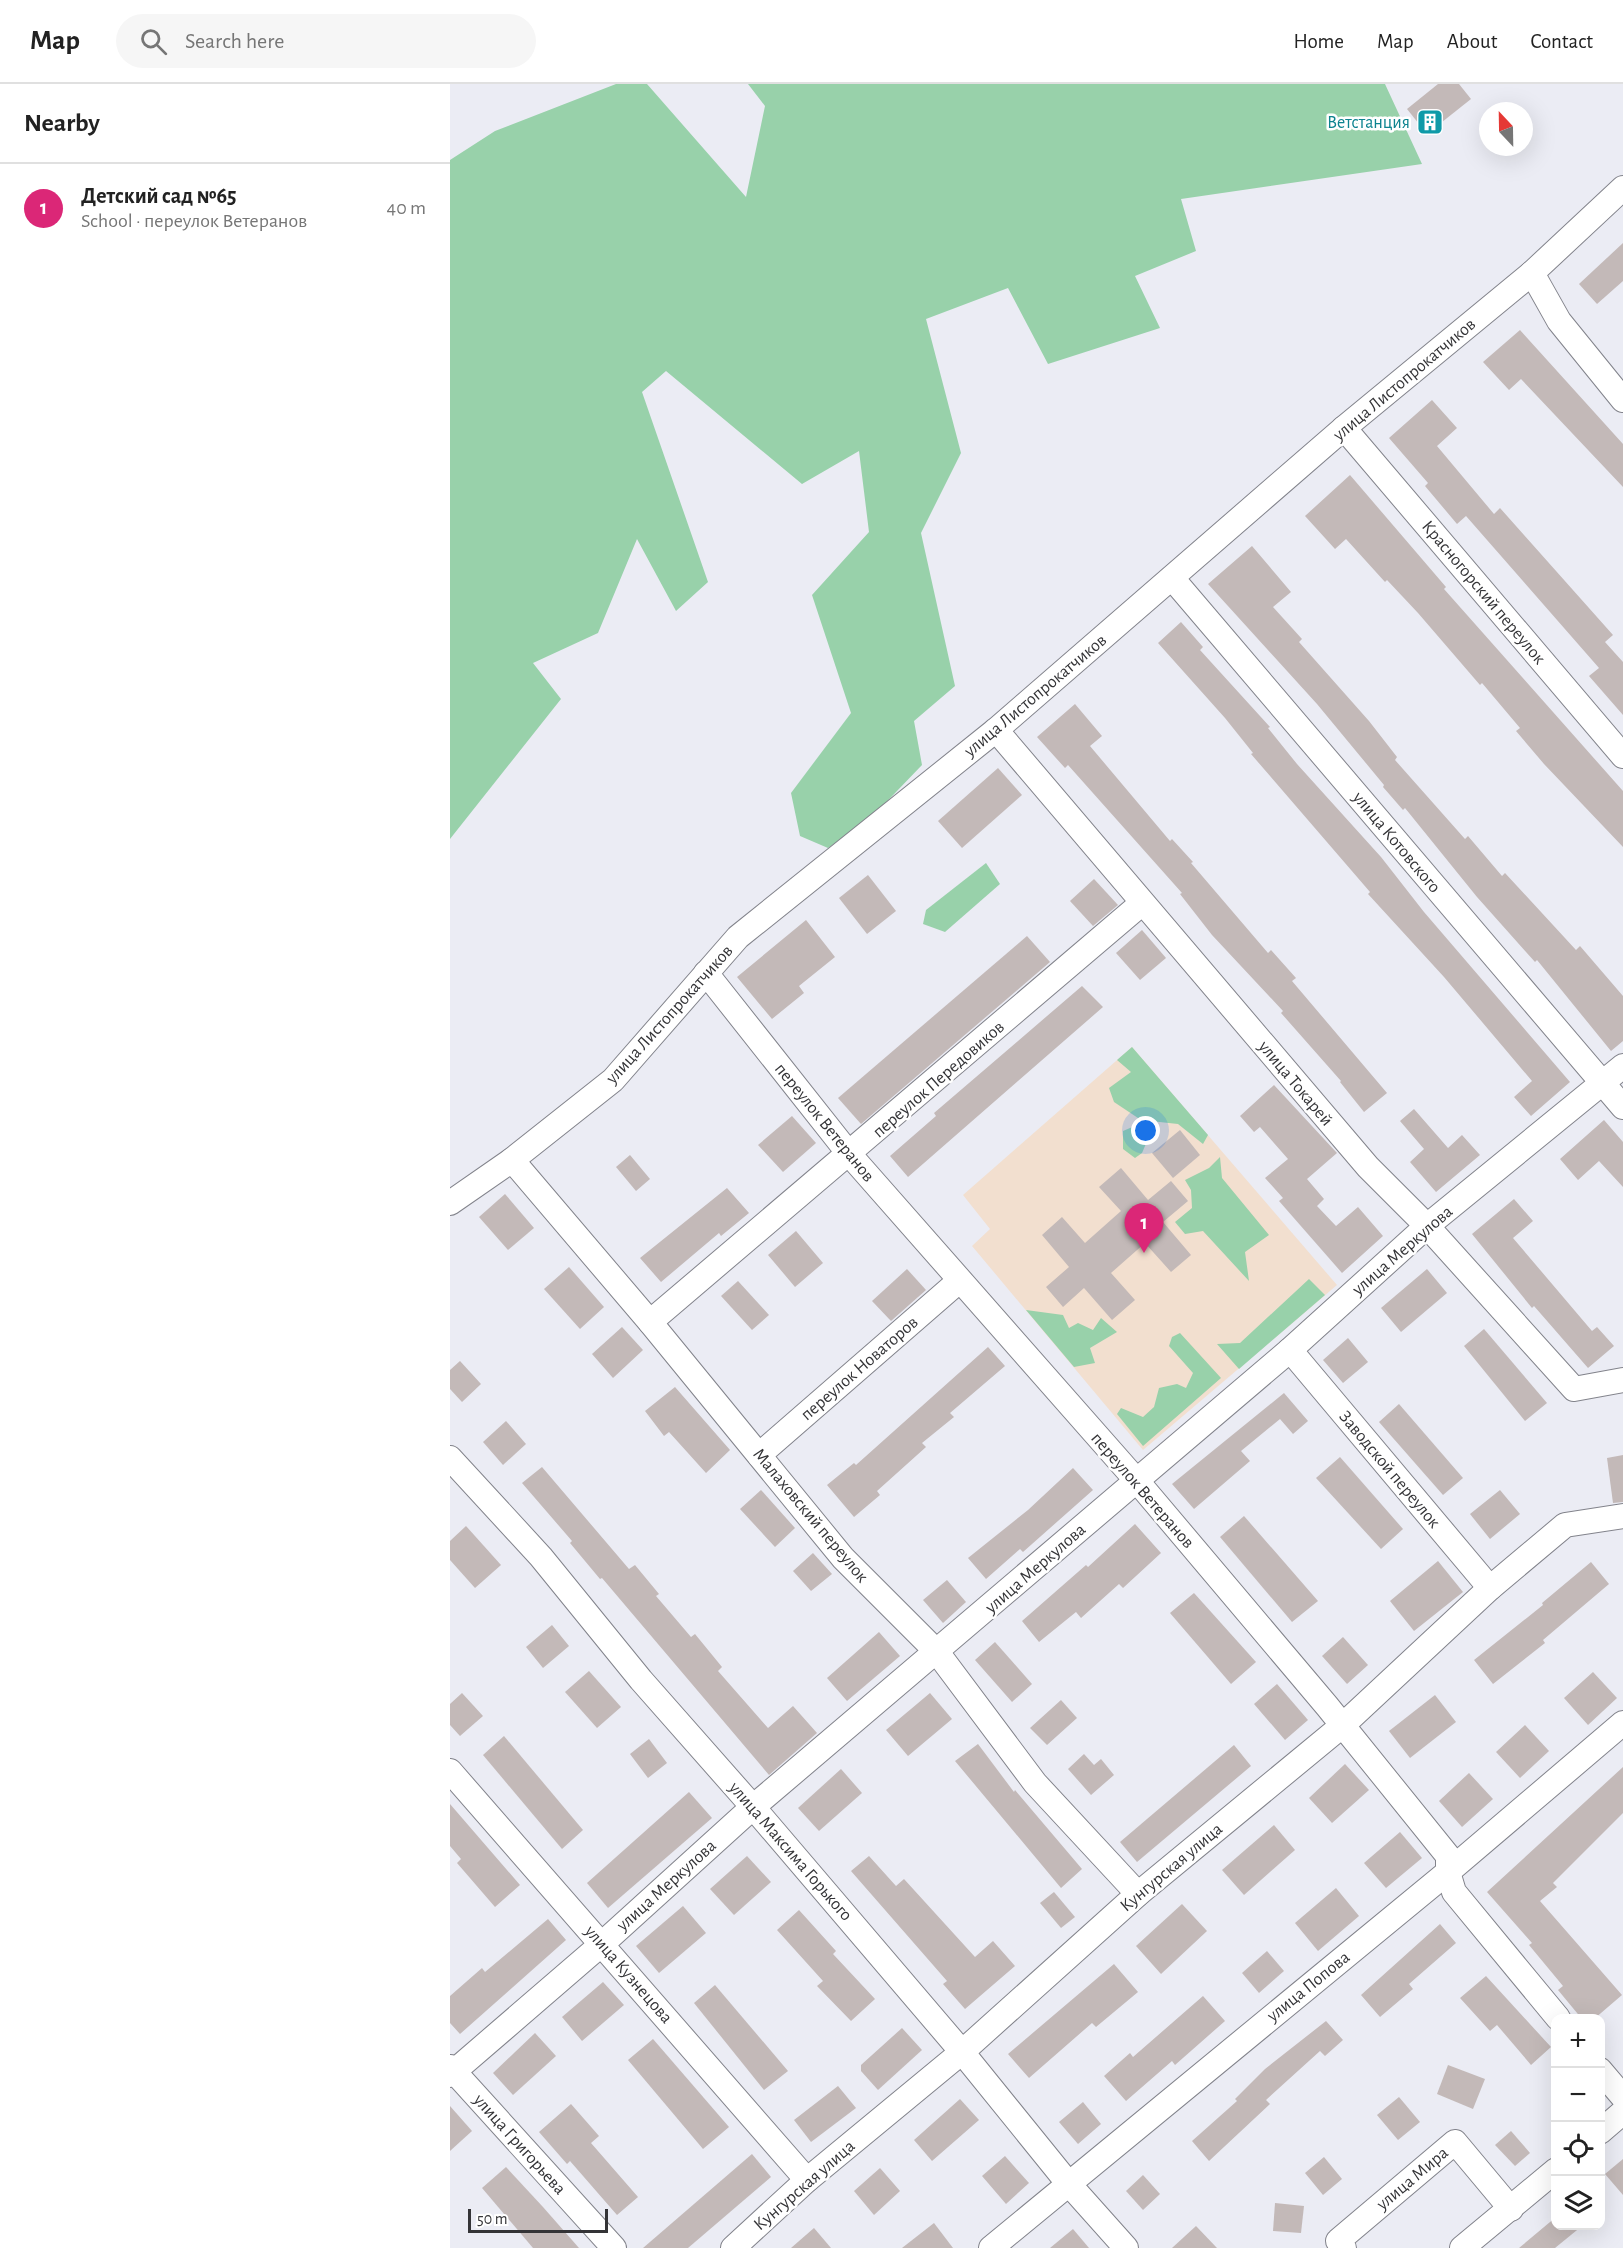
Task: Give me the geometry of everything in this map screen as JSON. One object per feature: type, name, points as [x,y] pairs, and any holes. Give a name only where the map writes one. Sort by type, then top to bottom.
[{"type":"street","name":"улица Листопрокатчиков","points":[[450,1203],[513,1160],[613,1080],[738,937],[996,730],[1344,428],[1532,273],[1623,188]]},
{"type":"street","points":[[1532,273],[1559,321],[1623,400]]},
{"type":"street","name":"Красногорский переулок","points":[[1344,428],[1623,756]]},
{"type":"street","name":"улица Котовского","points":[[1172,578],[1623,1107]]},
{"type":"street","name":"улица Токарей","points":[[996,730],[1141,904],[1368,1167],[1427,1226],[1574,1389],[1623,1380]]},
{"type":"street","name":"переулок Передовиков","points":[[650,1322],[850,1155],[1141,904]]},
{"type":"street","name":"переулок Ветеранов","points":[[706,973],[850,1155],[1137,1481],[1343,1725],[1448,1856],[1448,1872],[1455,1892],[1554,2014]]},
{"type":"street","name":"улица Меркулова","points":[[451,2071],[603,1943],[753,1807],[1290,1350],[1427,1226],[1623,1066]]},
{"type":"street","name":"Малаховский переулок","points":[[513,1160],[650,1322],[843,1558],[937,1652],[1035,1783],[1137,1894]]},
{"type":"street","name":"переулок Новаторов","points":[[759,1455],[959,1281]]},
{"type":"street","name":"Заводской переулок","points":[[1290,1350],[1490,1588]]},
{"type":"street","name":"улица Максима Горького","points":[[450,1458],[541,1557],[641,1680],[753,1807],[962,2052],[1068,2183],[1126,2248]]},
{"type":"street","name":"Кунгурская улица","points":[[733,2248],[807,2180],[962,2052],[1137,1894],[1343,1725],[1490,1588],[1565,1525],[1623,1516]]},
{"type":"street","name":"улица Попова","points":[[991,2248],[1448,1872],[1623,1723]]},
{"type":"street","name":"улица Кузнецова","points":[[450,1771],[603,1943],[807,2180]]},
{"type":"street","name":"улица Григорьева","points":[[451,2071],[614,2248]]},
{"type":"street","points":[[1605,2076],[1623,2097]]},
{"type":"street","points":[[1605,2128],[1623,2112]]},
{"type":"street","name":"улица Мира","points":[[1344,2248],[1338,2241],[1455,2142],[1510,2209]]},
{"type":"street","points":[[1462,2248],[1551,2174]]},
{"type":"shaded area","points":[[1132,1047],[1337,1285],[1143,1450],[972,1246],[990,1229],[963,1195]]},
{"type":"green space","points":[[616,84],[647,84],[746,197],[765,106],[748,84],[1385,84],[1422,164],[1181,199],[1196,251],[1135,276],[1160,328],[1048,364],[1008,288],[926,319],[961,453],[921,533],[955,686],[914,721],[922,765],[871,818],[828,848],[800,836],[791,793],[851,713],[812,595],[869,532],[859,451],[802,484],[666,371],[642,392],[708,582],[676,611],[637,539],[598,633],[533,663],[561,699],[450,839],[450,160],[495,131]]},
{"type":"green space","points":[[986,863],[1000,884],[945,932],[923,924],[926,910]]},
{"type":"green space","points":[[1132,1047],[1208,1135],[1203,1144],[1178,1124],[1141,1120],[1114,1102],[1109,1088],[1131,1072],[1117,1060]]},
{"type":"green space","points":[[1137,1125],[1148,1139],[1142,1153],[1135,1158],[1123,1149],[1123,1131]]},
{"type":"green space","points":[[1220,1157],[1222,1178],[1269,1235],[1245,1252],[1249,1281],[1203,1231],[1185,1234],[1175,1222],[1192,1208],[1191,1190],[1185,1180],[1209,1168]]},
{"type":"green space","points":[[1309,1279],[1325,1295],[1239,1369],[1217,1344],[1240,1343]]},
{"type":"green space","points":[[1026,1310],[1063,1315],[1069,1328],[1078,1323],[1093,1330],[1101,1318],[1117,1332],[1090,1348],[1095,1363],[1074,1367]]},
{"type":"green space","points":[[1180,1333],[1221,1378],[1143,1446],[1117,1414],[1121,1408],[1143,1417],[1154,1407],[1159,1388],[1177,1384],[1186,1388],[1193,1373],[1169,1346],[1172,1337]]},
{"type":"building","name":"Ветстанция","points":[[1438,84],[1459,84],[1471,99],[1427,134],[1407,109]]},
{"type":"building","points":[[1623,243],[1623,281],[1597,304],[1579,284]]},
{"type":"building","points":[[1520,330],[1623,444],[1623,487],[1521,379],[1509,390],[1483,362]]},
{"type":"building","points":[[1432,400],[1457,428],[1437,446],[1494,514],[1500,508],[1613,635],[1605,642],[1623,662],[1623,715],[1589,676],[1599,668],[1466,516],[1457,524],[1425,486],[1428,483],[1389,438]]},
{"type":"building","points":[[1350,475],[1446,587],[1444,589],[1623,791],[1623,847],[1544,764],[1516,731],[1520,728],[1482,683],[1480,685],[1387,580],[1385,582],[1346,539],[1335,549],[1305,516]]},
{"type":"building","points":[[1252,546],[1291,592],[1273,607],[1302,639],[1299,642],[1369,721],[1397,757],[1395,760],[1465,839],[1468,836],[1502,876],[1505,873],[1576,950],[1580,946],[1623,996],[1623,1041],[1611,1051],[1537,960],[1535,962],[1477,897],[1405,808],[1403,810],[1383,787],[1384,785],[1317,704],[1208,584]]},
{"type":"building","points":[[1181,622],[1203,647],[1200,650],[1270,727],[1268,728],[1297,764],[1381,857],[1424,912],[1570,1082],[1531,1116],[1514,1097],[1532,1081],[1444,977],[1368,894],[1370,892],[1251,754],[1253,753],[1225,718],[1158,643]]},
{"type":"building","points":[[1075,704],[1102,736],[1090,746],[1170,841],[1172,839],[1193,862],[1191,863],[1268,953],[1271,950],[1296,978],[1292,981],[1387,1093],[1364,1112],[1341,1081],[1281,1013],[1283,1011],[1212,935],[1180,894],[1182,893],[1068,765],[1065,768],[1037,737]]},
{"type":"building","points":[[998,768],[1022,795],[962,848],[938,821]]},
{"type":"building","points":[[868,875],[896,911],[867,934],[839,898]]},
{"type":"building","points":[[1094,879],[1118,905],[1093,926],[1070,901]]},
{"type":"building","points":[[806,920],[835,957],[799,986],[804,993],[772,1019],[737,977]]},
{"type":"building","points":[[1142,930],[1166,958],[1140,980],[1116,953]]},
{"type":"building","points":[[1027,936],[1050,962],[861,1124],[838,1098]]},
{"type":"building","points":[[1082,986],[1103,1007],[908,1177],[890,1156],[936,1116],[934,1113]]},
{"type":"building","points":[[1274,1085],[1337,1153],[1307,1179],[1324,1199],[1317,1206],[1336,1226],[1358,1207],[1383,1236],[1342,1273],[1279,1201],[1283,1198],[1265,1178],[1288,1159],[1260,1127],[1254,1132],[1240,1116]]},
{"type":"building","points":[[1414,1109],[1448,1148],[1462,1135],[1480,1155],[1436,1192],[1410,1162],[1424,1149],[1400,1121]]},
{"type":"building","points":[[792,1116],[816,1143],[783,1172],[758,1145]]},
{"type":"building","points":[[1604,1120],[1623,1142],[1623,1187],[1599,1161],[1578,1180],[1560,1159]]},
{"type":"building","points":[[1180,1130],[1200,1155],[1173,1178],[1152,1153]]},
{"type":"building","points":[[630,1155],[650,1179],[636,1191],[616,1167]]},
{"type":"building","points":[[1121,1168],[1148,1200],[1171,1181],[1188,1201],[1163,1222],[1191,1255],[1171,1272],[1145,1243],[1111,1273],[1135,1300],[1112,1320],[1084,1288],[1063,1307],[1046,1287],[1069,1267],[1042,1235],[1062,1217],[1085,1243],[1121,1211],[1099,1187]]},
{"type":"building","points":[[727,1188],[749,1213],[721,1236],[719,1233],[661,1282],[640,1258]]},
{"type":"building","points":[[505,1194],[534,1228],[508,1250],[479,1217]]},
{"type":"building","points":[[1514,1199],[1533,1221],[1513,1238],[1592,1331],[1597,1327],[1614,1346],[1588,1368],[1534,1306],[1532,1308],[1472,1234]]},
{"type":"building","points":[[796,1231],[823,1263],[795,1287],[768,1255]]},
{"type":"building","points":[[569,1267],[604,1307],[580,1329],[544,1289]]},
{"type":"building","points":[[907,1269],[926,1290],[891,1321],[872,1301]]},
{"type":"building","points":[[1427,1269],[1447,1293],[1401,1332],[1381,1308]]},
{"type":"building","points":[[738,1281],[769,1315],[752,1330],[721,1296]]},
{"type":"building","points":[[622,1327],[643,1350],[613,1378],[592,1354]]},
{"type":"building","points":[[1484,1329],[1547,1403],[1525,1421],[1464,1346]]},
{"type":"building","points":[[1348,1338],[1368,1362],[1343,1383],[1323,1360]]},
{"type":"building","points":[[988,1347],[1005,1366],[950,1413],[954,1417],[922,1443],[926,1447],[877,1491],[880,1495],[854,1517],[827,1485],[854,1463],[856,1465]]},
{"type":"building","points":[[460,1361],[481,1384],[462,1402],[450,1389],[450,1370]]},
{"type":"building","points":[[675,1387],[730,1450],[706,1473],[669,1432],[664,1436],[645,1411]]},
{"type":"building","points":[[1284,1393],[1308,1421],[1293,1434],[1280,1419],[1241,1451],[1250,1461],[1194,1509],[1172,1484]]},
{"type":"building","points":[[1399,1404],[1463,1478],[1443,1495],[1379,1422]]},
{"type":"building","points":[[506,1421],[526,1444],[503,1465],[483,1442]]},
{"type":"building","points":[[1623,1455],[1623,1502],[1613,1503],[1607,1458]]},
{"type":"building","points":[[1340,1457],[1403,1529],[1381,1549],[1316,1478]]},
{"type":"building","points":[[542,1467],[629,1569],[635,1565],[659,1594],[656,1596],[691,1637],[695,1634],[722,1667],[718,1671],[768,1728],[793,1706],[817,1733],[769,1775],[602,1578],[600,1579],[570,1543],[572,1541],[522,1483]]},
{"type":"building","points":[[1073,1468],[1093,1490],[1023,1552],[1020,1549],[986,1579],[968,1558],[1028,1510]]},
{"type":"building","points":[[761,1490],[795,1528],[775,1547],[740,1509]]},
{"type":"building","points":[[1500,1490],[1520,1514],[1490,1539],[1470,1514]]},
{"type":"building","points":[[1244,1516],[1318,1601],[1292,1622],[1220,1537]]},
{"type":"building","points":[[1135,1524],[1161,1553],[1123,1588],[1119,1584],[1081,1618],[1076,1612],[1039,1642],[1022,1621],[1086,1565],[1088,1567]]},
{"type":"building","points":[[466,1526],[501,1565],[475,1588],[450,1560],[450,1541]]},
{"type":"building","points":[[813,1553],[832,1574],[811,1591],[793,1571]]},
{"type":"building","points":[[1438,1561],[1463,1592],[1414,1631],[1390,1601]]},
{"type":"building","points":[[1591,1562],[1609,1584],[1543,1640],[1545,1643],[1493,1684],[1474,1660],[1543,1605],[1542,1603]]},
{"type":"building","points":[[947,1580],[966,1602],[943,1623],[923,1600]]},
{"type":"building","points":[[1194,1593],[1256,1662],[1231,1684],[1170,1613]]},
{"type":"building","points":[[552,1625],[569,1646],[543,1668],[526,1647]]},
{"type":"building","points":[[879,1632],[900,1656],[847,1701],[827,1678]]},
{"type":"building","points":[[1343,1637],[1368,1665],[1347,1684],[1322,1656]]},
{"type":"building","points":[[995,1642],[1032,1684],[1012,1702],[975,1660]]},
{"type":"building","points":[[589,1671],[621,1707],[597,1728],[565,1692]]},
{"type":"building","points":[[1593,1672],[1617,1698],[1588,1725],[1564,1698]]},
{"type":"building","points":[[1277,1684],[1308,1720],[1285,1740],[1254,1704]]},
{"type":"building","points":[[462,1693],[483,1716],[460,1736],[450,1725],[450,1704]]},
{"type":"building","points":[[930,1693],[952,1719],[908,1756],[886,1730]]},
{"type":"building","points":[[1435,1695],[1456,1722],[1410,1758],[1389,1731]]},
{"type":"building","points":[[1061,1700],[1077,1718],[1047,1745],[1030,1728]]},
{"type":"building","points":[[1525,1725],[1549,1751],[1520,1778],[1496,1752]]},
{"type":"building","points":[[504,1736],[583,1830],[562,1849],[483,1755]]},
{"type":"building","points":[[649,1739],[667,1763],[648,1778],[630,1754]]},
{"type":"building","points":[[978,1744],[1014,1792],[1015,1790],[1082,1869],[1061,1888],[955,1761]]},
{"type":"building","points":[[1234,1745],[1251,1766],[1137,1862],[1120,1842]]},
{"type":"building","points":[[1084,1754],[1094,1765],[1101,1759],[1114,1775],[1091,1795],[1068,1769]]},
{"type":"building","points":[[1345,1764],[1369,1790],[1332,1823],[1309,1798]]},
{"type":"building","points":[[1623,1767],[1623,1813],[1553,1883],[1557,1887],[1540,1901],[1622,1995],[1600,2014],[1578,2014],[1558,1990],[1563,1986],[1529,1945],[1532,1943],[1487,1892]]},
{"type":"building","points":[[841,1769],[862,1793],[819,1831],[798,1808]]},
{"type":"building","points":[[1469,1773],[1493,1799],[1462,1827],[1439,1801]]},
{"type":"building","points":[[689,1792],[712,1818],[608,1908],[587,1883]]},
{"type":"building","points":[[450,1804],[520,1885],[495,1907],[457,1863],[461,1859],[450,1846]]},
{"type":"building","points":[[1274,1825],[1295,1850],[1244,1895],[1222,1870]]},
{"type":"building","points":[[1400,1832],[1422,1858],[1386,1888],[1364,1863]]},
{"type":"building","points":[[747,1856],[771,1882],[734,1915],[710,1889]]},
{"type":"building","points":[[869,1856],[896,1886],[904,1879],[975,1957],[993,1941],[1015,1966],[965,2009],[943,1984],[947,1981],[851,1871]]},
{"type":"building","points":[[1336,1888],[1359,1916],[1318,1951],[1295,1923]]},
{"type":"building","points":[[1054,1892],[1075,1917],[1061,1928],[1040,1903]]},
{"type":"building","points":[[1182,1904],[1207,1931],[1161,1974],[1136,1946]]},
{"type":"building","points":[[683,1906],[706,1933],[659,1973],[636,1946]]},
{"type":"building","points":[[799,1910],[836,1951],[833,1954],[875,1999],[851,2021],[817,1986],[823,1981],[777,1930]]},
{"type":"building","points":[[548,1919],[566,1940],[460,2034],[450,2023],[450,1996],[482,1968],[485,1972]]},
{"type":"building","points":[[1440,1924],[1456,1943],[1409,1984],[1413,1989],[1380,2017],[1361,1995]]},
{"type":"building","points":[[1267,1951],[1284,1971],[1259,1993],[1242,1973]]},
{"type":"building","points":[[1114,1964],[1138,1992],[1096,2027],[1092,2023],[1029,2078],[1008,2054]]},
{"type":"building","points":[[1486,1976],[1551,2047],[1531,2065],[1497,2025],[1490,2031],[1460,1998]]},
{"type":"building","points":[[603,1982],[624,2005],[582,2041],[562,2017]]},
{"type":"building","points":[[715,1985],[788,2071],[764,2090],[694,2003]]},
{"type":"building","points":[[1203,1996],[1225,2021],[1175,2065],[1172,2061],[1126,2101],[1104,2076],[1130,2053],[1133,2057]]},
{"type":"building","points":[[1326,2021],[1343,2040],[1325,2056],[1320,2051],[1266,2100],[1270,2104],[1209,2161],[1192,2141],[1237,2101],[1235,2099],[1265,2069]]},
{"type":"building","points":[[902,2028],[922,2050],[878,2090],[861,2071],[861,2065]]},
{"type":"building","points":[[535,2033],[556,2056],[513,2095],[493,2073]]},
{"type":"building","points":[[653,2039],[729,2127],[703,2149],[628,2060]]},
{"type":"building","points":[[1448,2065],[1485,2079],[1473,2109],[1437,2094]]},
{"type":"building","points":[[838,2086],[856,2108],[811,2142],[794,2120]]},
{"type":"building","points":[[1399,2097],[1420,2122],[1398,2140],[1377,2115]]},
{"type":"building","points":[[960,2099],[979,2120],[932,2161],[914,2140]]},
{"type":"building","points":[[1083,2102],[1101,2124],[1078,2144],[1059,2122]]},
{"type":"building","points":[[571,2104],[599,2136],[591,2143],[638,2197],[617,2215],[570,2161],[567,2164],[539,2132]]},
{"type":"building","points":[[450,2106],[472,2131],[450,2151]]},
{"type":"building","points":[[1511,2131],[1530,2153],[1515,2166],[1495,2145]]},
{"type":"building","points":[[752,2154],[771,2177],[688,2248],[643,2248]]},
{"type":"building","points":[[1005,2156],[1029,2183],[1006,2204],[982,2176]]},
{"type":"building","points":[[1324,2157],[1342,2179],[1323,2195],[1305,2173]]},
{"type":"building","points":[[1623,2159],[1623,2195],[1605,2174]]},
{"type":"building","points":[[506,2167],[579,2248],[533,2248],[482,2188]]},
{"type":"building","points":[[880,2168],[900,2191],[874,2215],[854,2191]]},
{"type":"building","points":[[1143,2175],[1160,2194],[1143,2210],[1126,2191]]},
{"type":"building","points":[[1275,2203],[1304,2206],[1301,2233],[1273,2231]]},
{"type":"building","points":[[1551,2221],[1551,2230],[1577,2230],[1555,2248],[1519,2248]]},
{"type":"building","points":[[934,2223],[953,2248],[902,2248]]},
{"type":"building","points":[[1196,2226],[1217,2248],[1172,2248]]},
{"type":"building","points":[[814,2228],[831,2248],[791,2248]]},
{"type":"building","points":[[1073,2229],[1089,2248],[1050,2248]]},
{"type":"place","name":"Ветстанция","points":[[1430,122]]},
{"type":"place","name":"Детский сад №65","points":[[1144,1253]]}]
